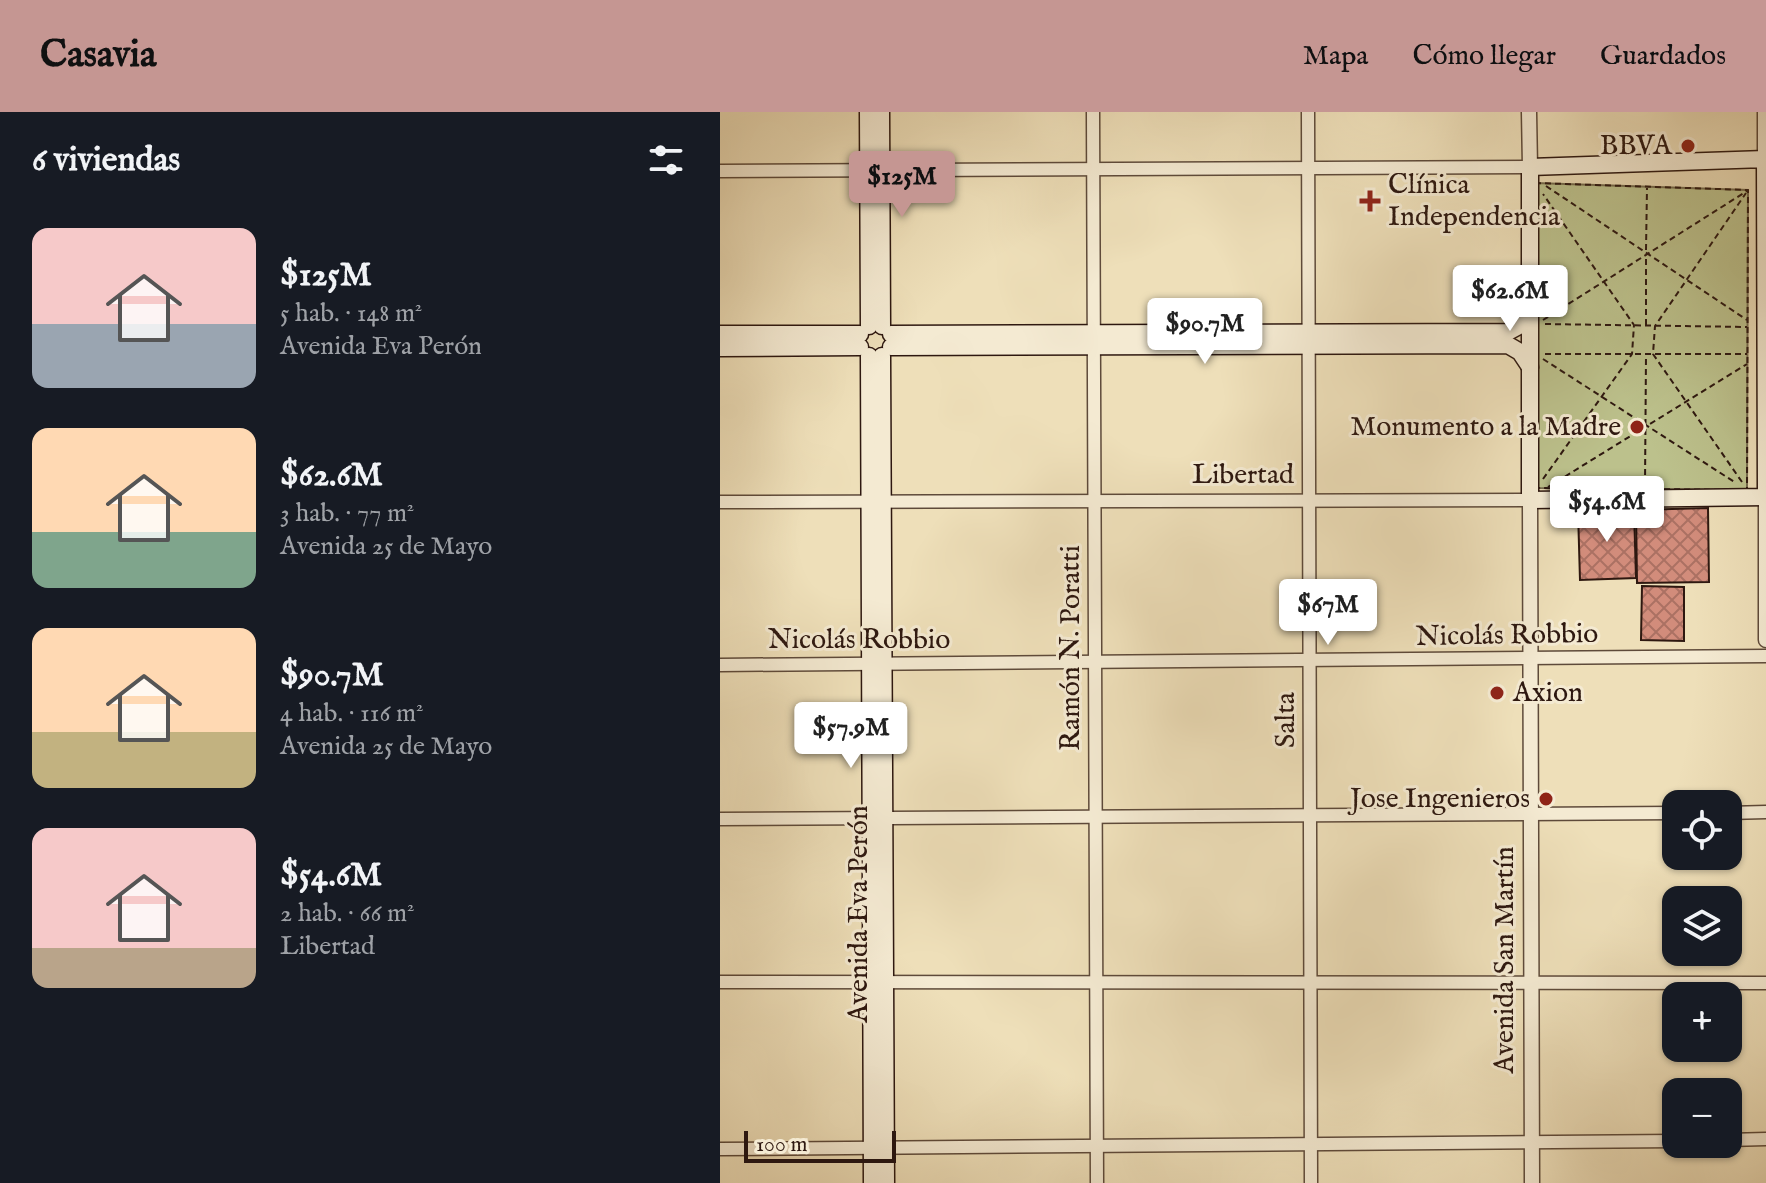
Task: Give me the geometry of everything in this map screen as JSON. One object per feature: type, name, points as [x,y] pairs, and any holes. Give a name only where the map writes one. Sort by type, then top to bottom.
[{"type":"main road","name":"Avenida Eva Perón","points":[[868,112],[876,170]]},
{"type":"main road","name":"Avenida Eva Perón","points":[[881,112],[876,170],[878,983],[879,1148],[886,1183]]},
{"type":"main road","points":[[1530,167],[1765,159],[1766,497]]},
{"type":"main road","name":"Avenida San Martín","points":[[1530,167],[1533,494]]},
{"type":"main road","points":[[1309,340],[1508,332],[1533,317]]},
{"type":"main road","points":[[720,334],[876,341]]},
{"type":"main road","points":[[720,348],[876,341],[1309,340],[1508,345],[1533,361]]},
{"type":"main road","name":"Libertad","points":[[1533,494],[1766,497]]},
{"type":"main road","name":"Avenida Eva Perón","points":[[872,1183],[879,1148]]},
{"type":"street","name":"Ramón N. Poratti","points":[[1093,112],[1097,1183]]},
{"type":"street","name":"Salta","points":[[1308,112],[1311,1183]]},
{"type":"street","name":"Avenida San Martín","points":[[1529,112],[1530,167]]},
{"type":"street","points":[[1765,112],[1765,159]]},
{"type":"street","points":[[720,171],[1530,167]]},
{"type":"street","name":"Avenida San Martín","points":[[1532,1183],[1530,660],[1533,494]]},
{"type":"street","name":"Libertad","points":[[720,502],[1310,500],[1533,494]]},
{"type":"street","points":[[1766,497],[1766,640]]},
{"type":"street","name":"Nicolás Robbio","points":[[720,665],[1766,656]]},
{"type":"street","points":[[1742,813],[1766,812]]},
{"type":"street","points":[[720,819],[1662,813]]},
{"type":"street","points":[[720,982],[1766,983]]},
{"type":"street","points":[[1742,1140],[1766,1139]]},
{"type":"street","points":[[720,1149],[1662,1141]]},
{"type":"path","points":[[1533,494],[1535,183]]},
{"type":"path","points":[[1535,183],[1748,190]]},
{"type":"path","points":[[1533,494],[1632,354],[1634,325],[1535,183]]},
{"type":"path","points":[[1543,184],[1748,320]]},
{"type":"path","points":[[1646,325],[1647,187]]},
{"type":"path","points":[[1533,317],[1603,281],[1748,190]]},
{"type":"path","points":[[1747,490],[1653,354],[1655,326],[1748,190]]},
{"type":"path","points":[[1747,490],[1748,190]]},
{"type":"path","points":[[1533,317],[1655,326],[1748,327]]},
{"type":"path","points":[[1533,361],[1632,354],[1748,354]]},
{"type":"path","points":[[1645,489],[1646,354]]},
{"type":"path","points":[[1533,361],[1602,396],[1747,490]]},
{"type":"path","points":[[1533,494],[1748,363]]},
{"type":"path","points":[[1547,488],[1747,490]]},
{"type":"green space","points":[[1535,183],[1748,190],[1747,490],[1536,488]]},
{"type":"building","points":[[1708,508],[1709,582],[1637,583],[1636,510]]},
{"type":"building","points":[[1634,509],[1636,578],[1580,580],[1578,511]]},
{"type":"building","points":[[1642,586],[1684,587],[1684,641],[1641,640]]},
{"type":"place","name":"BBVA","points":[[1688,146]]},
{"type":"place","name":"Clínica Independencia","points":[[1370,201]]},
{"type":"place","name":"Monumento a la Madre","points":[[1637,427]]},
{"type":"place","name":"Axion","points":[[1497,693]]},
{"type":"place","name":"Jose Ingenieros","points":[[1546,799]]}]
